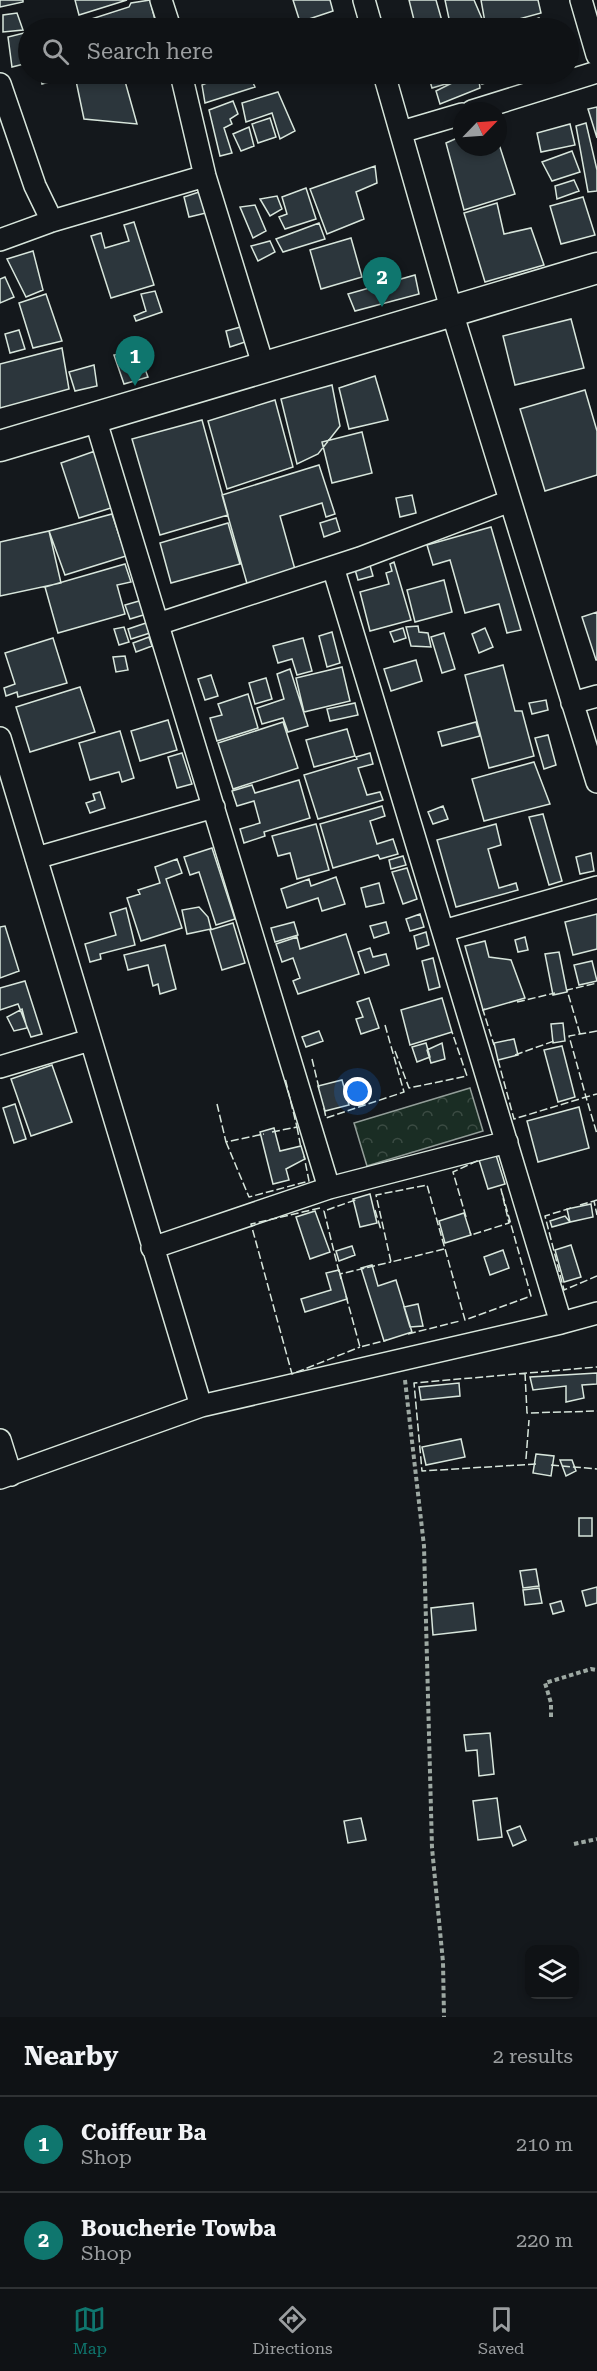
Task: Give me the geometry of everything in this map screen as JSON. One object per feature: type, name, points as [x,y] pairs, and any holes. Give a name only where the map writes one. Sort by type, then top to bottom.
[{"type":"main road","points":[[0,446],[597,268]]},
{"type":"street","points":[[161,0],[167,18]]},
{"type":"street","points":[[364,0],[369,18]]},
{"type":"street","points":[[581,0],[597,55]]},
{"type":"street","points":[[579,78],[597,72]]},
{"type":"street","points":[[0,84],[35,186],[52,221]]},
{"type":"street","points":[[183,84],[205,176],[264,368]]},
{"type":"street","points":[[387,84],[452,312],[597,782]]},
{"type":"street","points":[[501,102],[559,84]]},
{"type":"street","points":[[401,132],[453,117]]},
{"type":"street","points":[[0,240],[52,221],[205,176]]},
{"type":"street","points":[[95,418],[329,1188]]},
{"type":"street","points":[[158,624],[333,567],[510,501]]},
{"type":"street","points":[[333,567],[561,1323]]},
{"type":"street","points":[[573,703],[597,696]]},
{"type":"street","points":[[0,738],[201,1406]]},
{"type":"street","points":[[36,858],[213,807]]},
{"type":"street","points":[[443,931],[597,886]]},
{"type":"street","points":[[0,1067],[90,1040]]},
{"type":"street","points":[[152,1248],[329,1188],[507,1142]]},
{"type":"street","points":[[0,1440],[5,1477],[201,1406],[597,1313]]},
{"type":"path","points":[[403,1359],[424,1546],[432,1848],[443,1962],[444,2017]]},
{"type":"path","points":[[551,1717],[551,1703],[545,1683],[591,1669],[597,1670]]},
{"type":"path","points":[[574,1844],[597,1839]]},
{"type":"green space","points":[[470,1088],[483,1131],[367,1166],[354,1123]]},
{"type":"building","points":[[0,0],[23,0],[23,2],[0,7]]},
{"type":"building","points":[[75,0],[127,0],[79,15]]},
{"type":"building","points":[[150,0],[154,18],[95,18],[129,7],[131,3]]},
{"type":"building","points":[[293,0],[330,0],[333,11],[312,18],[299,18]]},
{"type":"building","points":[[409,0],[436,0],[441,18],[414,18]]},
{"type":"building","points":[[445,0],[474,0],[482,18],[449,18]]},
{"type":"building","points":[[481,0],[538,0],[541,13],[523,18],[484,18]]},
{"type":"building","points":[[17,13],[18,30],[3,32],[3,15]]},
{"type":"building","points":[[18,34],[18,66],[12,67],[8,37]]},
{"type":"building","points":[[77,84],[126,84],[137,124],[84,119]]},
{"type":"building","points":[[254,84],[255,87],[205,103],[202,85]]},
{"type":"building","points":[[431,84],[446,84],[432,88]]},
{"type":"building","points":[[450,84],[479,84],[480,88],[440,104],[436,91]]},
{"type":"building","points":[[278,92],[295,131],[280,139],[272,113],[246,122],[242,103]]},
{"type":"building","points":[[233,101],[238,114],[230,119],[232,124],[224,128],[232,153],[220,156],[209,110]]},
{"type":"building","points":[[597,107],[597,138],[588,109]]},
{"type":"building","points":[[270,118],[276,137],[258,143],[252,124]]},
{"type":"building","points":[[586,123],[597,170],[597,191],[588,192],[576,126]]},
{"type":"building","points":[[570,124],[575,145],[541,152],[537,133]]},
{"type":"building","points":[[249,127],[254,146],[241,151],[233,134]]},
{"type":"building","points":[[453,140],[453,156],[503,156],[515,194],[464,210],[446,143]]},
{"type":"building","points":[[572,151],[580,172],[552,181],[542,162]]},
{"type":"building","points":[[375,166],[377,183],[356,192],[364,219],[327,234],[310,189]]},
{"type":"building","points":[[574,180],[579,191],[557,199],[555,186]]},
{"type":"building","points":[[306,188],[316,219],[285,229],[279,217],[287,214],[282,197]]},
{"type":"building","points":[[202,191],[206,213],[189,217],[184,197]]},
{"type":"building","points":[[277,196],[282,209],[270,216],[260,199]]},
{"type":"building","points":[[583,197],[595,235],[561,244],[550,206]]},
{"type":"building","points":[[497,203],[504,234],[531,228],[544,265],[485,282],[464,213]]},
{"type":"building","points":[[255,205],[266,231],[253,238],[240,207]]},
{"type":"building","points":[[134,222],[154,285],[111,298],[91,236],[101,233],[105,248],[129,241],[124,225]]},
{"type":"building","points":[[319,223],[325,239],[283,252],[276,239]]},
{"type":"building","points":[[351,238],[362,277],[321,289],[310,250]]},
{"type":"building","points":[[270,241],[275,252],[258,261],[251,246]]},
{"type":"building","points":[[33,251],[43,290],[26,297],[7,259]]},
{"type":"building","points":[[415,275],[419,294],[355,311],[348,294]]},
{"type":"building","points":[[5,277],[14,297],[0,303],[0,279]]},
{"type":"building","points":[[155,291],[162,312],[136,321],[134,316],[146,311],[141,294]]},
{"type":"building","points":[[46,294],[62,341],[33,348],[19,303]]},
{"type":"building","points":[[571,319],[584,368],[515,385],[503,336]]},
{"type":"building","points":[[244,326],[248,341],[230,347],[226,331]]},
{"type":"building","points":[[19,330],[25,349],[10,353],[5,334]]},
{"type":"building","points":[[62,348],[69,389],[0,408],[0,364]]},
{"type":"building","points":[[138,351],[148,377],[124,384],[114,355]]},
{"type":"building","points":[[94,365],[97,386],[75,391],[69,372]]},
{"type":"building","points":[[375,376],[388,420],[349,429],[339,388]]},
{"type":"building","points":[[332,385],[340,426],[318,454],[297,464],[281,399]]},
{"type":"building","points":[[585,390],[597,431],[597,475],[545,491],[520,409]]},
{"type":"building","points":[[275,400],[293,467],[227,489],[208,421]]},
{"type":"building","points":[[202,420],[228,515],[160,535],[132,439]]},
{"type":"building","points":[[362,432],[372,473],[332,483],[322,442]]},
{"type":"building","points":[[95,451],[111,508],[79,518],[61,463]]},
{"type":"building","points":[[319,465],[335,514],[326,517],[322,503],[280,516],[296,573],[248,587],[222,495]]},
{"type":"building","points":[[412,495],[416,513],[400,517],[396,498]]},
{"type":"building","points":[[112,514],[126,556],[65,575],[49,531]]},
{"type":"building","points":[[336,518],[340,531],[324,537],[320,523]]},
{"type":"building","points":[[228,523],[240,564],[171,583],[160,543]]},
{"type":"building","points":[[491,527],[521,630],[507,633],[499,604],[465,613],[450,560],[433,565],[427,545]]},
{"type":"building","points":[[49,531],[61,583],[0,596],[0,542]]},
{"type":"building","points":[[369,562],[373,576],[358,580],[354,566]]},
{"type":"building","points":[[394,562],[411,620],[370,631],[360,592],[389,584],[386,573],[392,571],[390,564]]},
{"type":"building","points":[[125,564],[131,582],[117,585],[125,614],[58,633],[45,587]]},
{"type":"building","points":[[444,580],[452,612],[415,622],[407,590]]},
{"type":"building","points":[[146,599],[150,613],[130,619],[125,605]]},
{"type":"building","points":[[597,612],[597,660],[596,660],[582,617]]},
{"type":"building","points":[[146,623],[150,633],[131,639],[128,629]]},
{"type":"building","points":[[418,626],[419,632],[428,633],[431,647],[411,646],[406,627]]},
{"type":"building","points":[[124,627],[129,642],[119,645],[114,629]]},
{"type":"building","points":[[403,628],[406,638],[394,642],[390,632]]},
{"type":"building","points":[[485,628],[493,647],[479,653],[472,634]]},
{"type":"building","points":[[332,632],[340,663],[327,667],[319,636]]},
{"type":"building","points":[[444,633],[455,669],[442,673],[431,637]]},
{"type":"building","points":[[149,637],[152,646],[136,652],[133,643]]},
{"type":"building","points":[[53,638],[67,683],[18,697],[17,692],[6,696],[4,688],[15,684],[5,653]]},
{"type":"building","points":[[303,638],[312,671],[297,675],[292,659],[278,663],[273,646]]},
{"type":"building","points":[[125,656],[128,670],[116,672],[113,657]]},
{"type":"building","points":[[416,660],[422,681],[391,691],[384,669]]},
{"type":"building","points":[[503,665],[515,711],[522,711],[534,756],[489,768],[465,675]]},
{"type":"building","points":[[342,667],[350,701],[304,712],[296,678]]},
{"type":"building","points":[[290,669],[308,726],[288,732],[283,718],[262,724],[257,708],[284,699],[277,674]]},
{"type":"building","points":[[211,675],[218,696],[205,700],[198,679]]},
{"type":"building","points":[[266,678],[272,699],[255,704],[249,683]]},
{"type":"building","points":[[80,687],[95,732],[30,752],[16,707]]},
{"type":"building","points":[[248,694],[258,728],[217,741],[210,718],[222,715],[218,704]]},
{"type":"building","points":[[546,700],[548,710],[532,714],[529,703]]},
{"type":"building","points":[[355,703],[358,715],[330,721],[327,709]]},
{"type":"building","points":[[168,720],[177,750],[140,761],[131,731]]},
{"type":"building","points":[[283,722],[298,768],[233,789],[218,743]]},
{"type":"building","points":[[476,722],[480,736],[442,746],[438,732]]},
{"type":"building","points":[[347,729],[355,756],[314,767],[306,740]]},
{"type":"building","points":[[120,731],[134,778],[122,782],[119,772],[90,780],[79,743]]},
{"type":"building","points":[[548,735],[556,765],[544,769],[535,738]]},
{"type":"building","points":[[182,753],[192,784],[177,788],[168,757]]},
{"type":"building","points":[[370,753],[373,764],[358,768],[367,795],[380,792],[383,800],[318,819],[304,775]]},
{"type":"building","points":[[534,762],[550,804],[484,821],[472,779]]},
{"type":"building","points":[[299,780],[310,818],[264,832],[265,836],[244,843],[240,829],[260,823],[254,801],[237,806],[232,791],[252,785],[255,793]]},
{"type":"building","points":[[100,792],[105,808],[90,813],[86,803],[95,800],[93,794]]},
{"type":"building","points":[[382,806],[385,816],[370,821],[377,844],[393,839],[398,854],[380,859],[378,855],[333,868],[320,824]]},
{"type":"building","points":[[443,806],[448,819],[433,824],[428,812]]},
{"type":"building","points":[[543,814],[562,881],[549,885],[529,817]]},
{"type":"building","points":[[316,824],[329,870],[297,879],[290,853],[278,856],[272,836]]},
{"type":"building","points":[[496,824],[501,845],[488,849],[499,888],[516,883],[518,890],[456,907],[437,840]]},
{"type":"building","points":[[212,848],[235,919],[216,925],[199,872],[190,875],[184,857]]},
{"type":"building","points":[[591,853],[594,871],[580,874],[576,857]]},
{"type":"building","points":[[403,856],[406,865],[391,869],[389,860]]},
{"type":"building","points":[[177,859],[182,873],[166,879],[182,928],[141,941],[127,898],[140,894],[138,890],[160,883],[155,867]]},
{"type":"building","points":[[407,868],[417,899],[403,904],[392,872]]},
{"type":"building","points":[[336,877],[345,904],[322,911],[318,898],[287,908],[281,889],[309,879],[311,886]]},
{"type":"building","points":[[379,883],[384,903],[366,907],[361,888]]},
{"type":"building","points":[[199,907],[208,917],[211,929],[187,934],[182,910]]},
{"type":"building","points":[[126,908],[135,945],[100,954],[101,959],[90,962],[85,944],[116,935],[110,913]]},
{"type":"building","points":[[420,914],[424,927],[410,931],[406,919]]},
{"type":"building","points":[[597,914],[597,949],[573,955],[565,922]]},
{"type":"building","points":[[294,922],[298,935],[275,942],[271,928]]},
{"type":"building","points":[[386,922],[389,933],[374,938],[370,926]]},
{"type":"building","points":[[233,923],[245,963],[222,970],[210,930]]},
{"type":"building","points":[[5,926],[19,971],[0,978],[0,927]]},
{"type":"building","points":[[426,932],[429,945],[417,949],[414,936]]},
{"type":"building","points":[[346,934],[359,974],[298,994],[293,981],[300,978],[293,958],[282,962],[276,944],[297,937],[300,949]]},
{"type":"building","points":[[525,937],[528,950],[518,952],[515,940]]},
{"type":"building","points":[[485,941],[489,957],[511,960],[525,998],[483,1010],[465,946]]},
{"type":"building","points":[[165,945],[176,989],[160,994],[158,984],[153,986],[148,965],[128,970],[124,955]]},
{"type":"building","points":[[370,948],[373,957],[386,954],[389,965],[365,973],[358,952]]},
{"type":"building","points":[[559,952],[567,992],[553,995],[545,954]]},
{"type":"building","points":[[433,958],[440,987],[429,990],[422,961]]},
{"type":"building","points":[[592,961],[597,981],[579,985],[574,965]]},
{"type":"building","points":[[25,981],[42,1034],[31,1037],[18,1004],[0,1010],[0,988]]},
{"type":"building","points":[[369,998],[379,1028],[361,1034],[356,1019],[363,1017],[357,1002]]},
{"type":"building","points":[[442,998],[452,1032],[410,1045],[401,1010]]},
{"type":"building","points":[[22,1009],[27,1028],[14,1031],[7,1017]]},
{"type":"building","points":[[563,1023],[565,1041],[553,1043],[551,1024]]},
{"type":"building","points":[[319,1031],[323,1041],[306,1047],[302,1037]]},
{"type":"building","points":[[514,1039],[518,1055],[498,1060],[494,1043]]},
{"type":"building","points":[[426,1043],[430,1057],[417,1062],[412,1047]]},
{"type":"building","points":[[442,1043],[445,1059],[431,1063],[427,1050]]},
{"type":"building","points":[[562,1046],[575,1097],[558,1102],[544,1050]]},
{"type":"building","points":[[52,1065],[72,1122],[31,1136],[11,1079]]},
{"type":"building","points":[[342,1080],[349,1105],[325,1111],[318,1086]]},
{"type":"building","points":[[15,1104],[26,1139],[14,1143],[3,1108]]},
{"type":"building","points":[[579,1107],[589,1148],[538,1162],[527,1121]]},
{"type":"building","points":[[274,1128],[280,1151],[301,1146],[305,1159],[286,1169],[289,1180],[273,1184],[260,1132]]},
{"type":"building","points":[[496,1155],[505,1184],[488,1189],[479,1160]]},
{"type":"building","points":[[370,1194],[377,1223],[360,1227],[353,1199]]},
{"type":"building","points":[[591,1204],[593,1217],[570,1222],[567,1209]]},
{"type":"building","points":[[315,1211],[330,1252],[310,1259],[296,1217]]},
{"type":"building","points":[[464,1213],[471,1235],[445,1243],[439,1221]]},
{"type":"building","points":[[565,1216],[570,1222],[552,1227],[550,1221]]},
{"type":"building","points":[[571,1245],[581,1277],[564,1282],[555,1250]]},
{"type":"building","points":[[352,1246],[355,1255],[339,1261],[336,1251]]},
{"type":"building","points":[[503,1250],[509,1268],[490,1275],[484,1257]]},
{"type":"building","points":[[372,1265],[378,1286],[396,1280],[412,1332],[384,1341],[361,1268]]},
{"type":"building","points":[[339,1270],[347,1299],[305,1312],[301,1299],[331,1290],[326,1273]]},
{"type":"building","points":[[418,1304],[423,1326],[410,1327],[404,1307]]},
{"type":"building","points":[[597,1373],[597,1384],[582,1385],[584,1398],[566,1402],[566,1386],[533,1390],[530,1377]]},
{"type":"building","points":[[459,1383],[460,1396],[421,1400],[419,1387]]},
{"type":"building","points":[[461,1439],[465,1457],[426,1465],[422,1447]]},
{"type":"building","points":[[536,1454],[554,1456],[551,1476],[533,1473]]},
{"type":"building","points":[[560,1460],[572,1460],[576,1471],[566,1476]]},
{"type":"building","points":[[579,1518],[592,1518],[592,1536],[579,1536]]},
{"type":"building","points":[[536,1569],[539,1586],[523,1588],[520,1571]]},
{"type":"building","points":[[597,1587],[597,1603],[586,1606],[582,1591]]},
{"type":"building","points":[[539,1588],[542,1603],[525,1605],[523,1590]]},
{"type":"building","points":[[561,1601],[564,1611],[553,1614],[550,1604]]},
{"type":"building","points":[[473,1603],[476,1630],[433,1635],[431,1608]]},
{"type":"building","points":[[490,1733],[494,1774],[479,1776],[477,1750],[466,1751],[464,1735]]},
{"type":"building","points":[[497,1798],[502,1837],[478,1840],[473,1801]]},
{"type":"building","points":[[361,1818],[366,1840],[348,1843],[344,1821]]},
{"type":"building","points":[[520,1826],[526,1840],[513,1846],[507,1831]]},
{"type":"fence","points":[[580,1034],[567,990],[597,983]]},
{"type":"fence","points":[[517,1002],[555,993]]},
{"type":"fence","points":[[485,1009],[483,1010],[494,1045]]},
{"type":"fence","points":[[324,1108],[326,1118],[404,1092],[385,1025]]},
{"type":"fence","points":[[597,1031],[569,1036],[586,1097],[597,1094]]},
{"type":"fence","points":[[395,1051],[409,1088],[467,1076],[452,1032]]},
{"type":"fence","points":[[515,1055],[554,1041]]},
{"type":"fence","points":[[312,1059],[319,1088]]},
{"type":"fence","points":[[498,1060],[514,1119],[586,1097],[597,1134]]},
{"type":"fence","points":[[272,1132],[297,1127],[285,1078]]},
{"type":"fence","points":[[217,1104],[226,1142],[264,1134]]},
{"type":"fence","points":[[297,1127],[301,1148]]},
{"type":"fence","points":[[226,1142],[249,1197],[309,1181],[304,1156]]},
{"type":"fence","points":[[466,1217],[453,1172],[479,1160]]},
{"type":"fence","points":[[444,1249],[391,1262],[376,1195],[427,1185],[465,1320],[531,1296],[501,1189],[509,1223],[471,1235],[470,1232]]},
{"type":"fence","points":[[339,1272],[324,1211],[358,1199]]},
{"type":"fence","points":[[597,1200],[594,1201],[597,1215]]},
{"type":"fence","points":[[580,1205],[594,1201]]},
{"type":"fence","points":[[320,1208],[251,1224],[292,1374],[360,1347]]},
{"type":"fence","points":[[571,1208],[545,1216],[564,1290],[597,1276]]},
{"type":"fence","points":[[375,1210],[381,1230]]},
{"type":"fence","points":[[341,1279],[340,1274],[391,1262]]},
{"type":"fence","points":[[346,1296],[360,1347],[387,1340]]},
{"type":"fence","points":[[408,1334],[460,1321]]},
{"type":"fence","points":[[536,1464],[422,1471],[414,1383],[597,1367]]},
{"type":"fence","points":[[525,1373],[527,1413],[597,1411]]},
{"type":"fence","points":[[526,1459],[529,1420]]},
{"type":"fence","points":[[551,1465],[597,1469]]},
{"type":"place","name":"Boucherie Towba","points":[[382,307]]},
{"type":"place","name":"Coiffeur Ba","points":[[135,386]]}]
